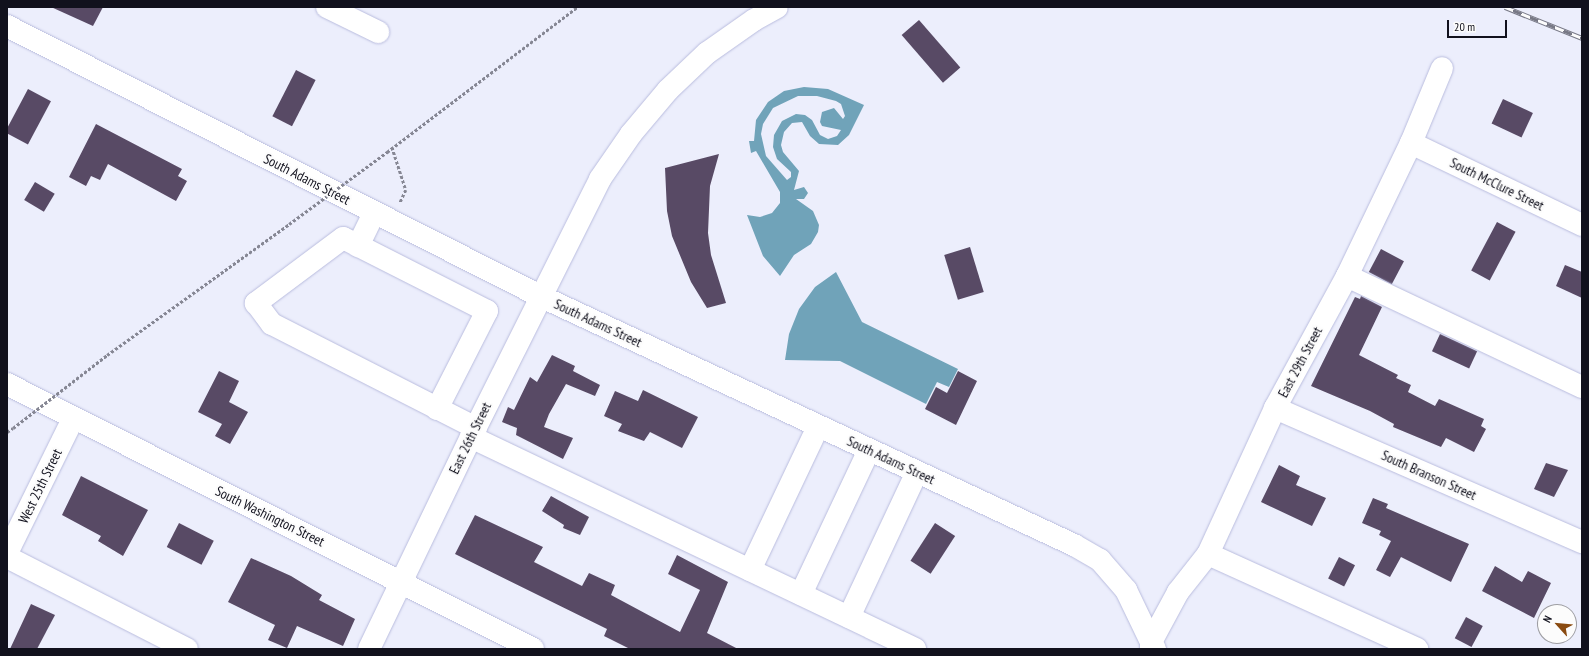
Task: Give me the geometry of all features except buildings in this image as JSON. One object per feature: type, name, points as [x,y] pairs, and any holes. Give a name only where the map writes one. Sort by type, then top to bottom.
[{"type":"main road","points":[[327,7],[378,32]]},
{"type":"main road","name":"East 26th Street","points":[[369,649],[400,580],[540,296],[600,179],[636,128],[668,90],[708,53],[754,20],[777,7]]},
{"type":"main road","name":"South Adams Street","points":[[7,26],[540,296],[818,427],[1074,544],[1100,560],[1126,590],[1153,647]]},
{"type":"main road","name":"East 29th Street","points":[[1153,647],[1178,592],[1208,554],[1275,408],[1346,276],[1411,142],[1442,68]]},
{"type":"main road","name":"South McClure Street","points":[[1411,142],[1582,225]]},
{"type":"main road","points":[[358,246],[374,213]]},
{"type":"main road","points":[[437,409],[487,311],[343,238],[256,303],[272,324],[437,409],[473,432],[750,570],[915,649]]},
{"type":"main road","points":[[1346,276],[1582,387]]},
{"type":"main road","name":"South Washington Street","points":[[7,384],[73,419],[400,580],[533,649]]},
{"type":"main road","name":"South Branson Street","points":[[1275,408],[1582,542]]},
{"type":"main road","name":"West 25th Street","points":[[7,553],[73,419]]},
{"type":"main road","points":[[750,570],[818,427]]},
{"type":"main road","points":[[801,594],[869,450]]},
{"type":"main road","points":[[849,617],[917,472]]},
{"type":"main road","points":[[1208,554],[1417,649]]},
{"type":"main road","points":[[7,558],[187,649]]},
{"type":"path","points":[[7,432],[107,355],[387,152],[577,7]]},
{"type":"path","points":[[392,147],[406,190]]},
{"type":"water","points":[[804,87],[828,89],[864,105],[849,135],[838,145],[819,144],[810,136],[802,122],[792,123],[784,132],[781,145],[783,152],[799,171],[794,190],[804,187],[808,193],[804,199],[796,199],[813,211],[819,225],[818,232],[811,244],[794,255],[780,276],[763,256],[747,215],[760,217],[772,213],[780,203],[780,192],[756,151],[751,153],[749,141],[754,141],[756,120],[768,102],[784,91]],"holes":[[[798,96],[817,96],[836,101],[841,104],[845,116],[843,119],[834,108],[822,112],[820,122],[822,126],[841,130],[837,136],[828,139],[820,135],[812,120],[805,115],[796,114],[782,121],[774,135],[773,147],[777,159],[791,172],[791,177],[787,180],[766,156],[761,134],[763,124],[773,108]]]},
{"type":"water","points":[[836,272],[862,322],[958,369],[949,387],[937,382],[926,404],[840,361],[785,360],[789,334],[799,309],[815,287]]},
{"type":"railway","points":[[1505,7],[1582,38]]}]
